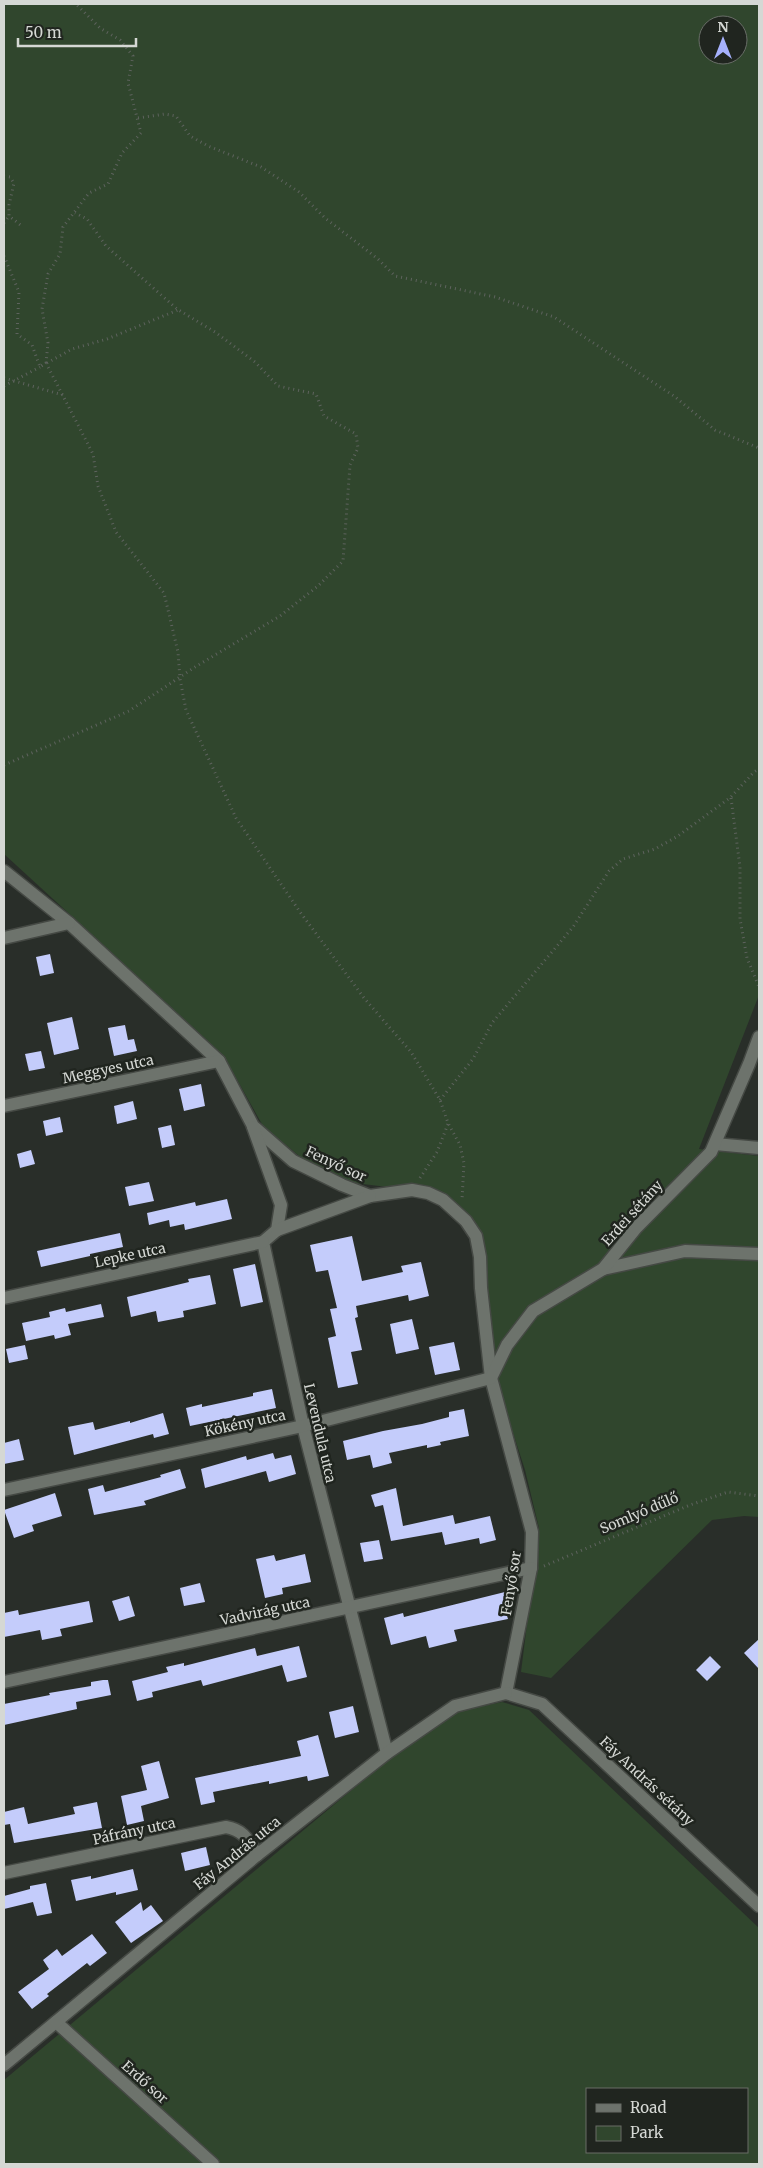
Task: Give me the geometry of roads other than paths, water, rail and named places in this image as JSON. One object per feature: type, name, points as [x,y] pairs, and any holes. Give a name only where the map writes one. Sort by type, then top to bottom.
[{"type":"street","name":"Fenyő sor","points":[[4,871],[69,923],[219,1061],[253,1126],[293,1161],[342,1185],[370,1196],[412,1190],[428,1193],[443,1200],[466,1221],[476,1236],[480,1257],[481,1288],[491,1378],[532,1532],[531,1568],[506,1693]]},
{"type":"street","points":[[4,938],[69,923]]},
{"type":"street","name":"Erdei sétány","points":[[491,1378],[506,1345],[533,1311],[603,1269],[636,1228],[710,1152],[759,1036]]},
{"type":"street","name":"Meggyes utca","points":[[4,1106],[219,1061]]},
{"type":"street","points":[[253,1126],[281,1205],[277,1230]]},
{"type":"street","points":[[715,1144],[759,1148]]},
{"type":"street","points":[[263,1242],[277,1230],[370,1196]]},
{"type":"street","name":"Lepke utca","points":[[4,1298],[263,1242]]},
{"type":"street","name":"Levendula utca","points":[[263,1242],[303,1426],[348,1609],[387,1752]]},
{"type":"street","points":[[603,1269],[686,1251],[759,1254]]},
{"type":"street","name":"Kökény utca","points":[[4,1490],[303,1426],[491,1378]]},
{"type":"street","name":"Vadvirág utca","points":[[4,1682],[531,1568]]},
{"type":"street","name":"Fáy András utca","points":[[4,2065],[257,1855],[387,1752],[454,1706],[506,1693]]},
{"type":"street","name":"Fáy András sétány","points":[[506,1693],[542,1704],[759,1906]]},
{"type":"street","name":"Páfrány utca","points":[[4,1874],[226,1827],[238,1829],[246,1837],[257,1855]]},
{"type":"street","name":"Erdő sor","points":[[56,2022],[213,2164]]}]
